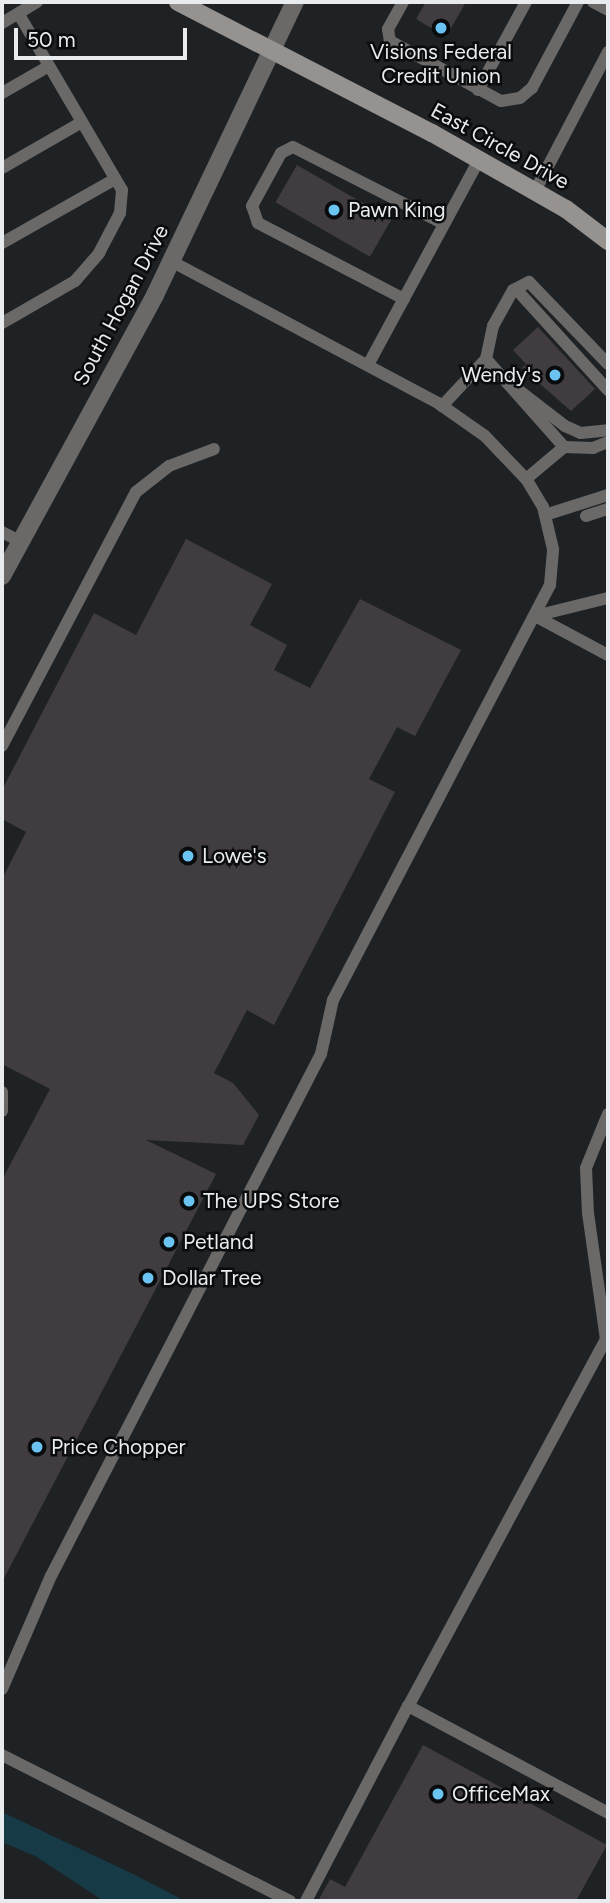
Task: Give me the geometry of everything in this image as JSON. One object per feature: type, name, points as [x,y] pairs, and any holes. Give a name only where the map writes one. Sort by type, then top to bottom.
[{"type":"street","name":"East Circle Drive","points":[[178,2],[535,191],[608,241]]},
{"type":"street","name":"South Hogan Drive","points":[[2,576],[171,261],[295,2]]},
{"type":"lane","points":[[2,23],[37,2]]},
{"type":"lane","points":[[403,2],[388,30],[390,41],[501,101],[520,98],[532,88],[578,2]]},
{"type":"lane","points":[[478,90],[526,2]]},
{"type":"lane","points":[[593,2],[608,10]]},
{"type":"lane","points":[[2,323],[75,281],[99,253],[120,213],[122,190],[18,13]]},
{"type":"lane","points":[[535,191],[608,52]]},
{"type":"lane","points":[[2,93],[49,66]]},
{"type":"lane","points":[[2,168],[82,122]]},
{"type":"lane","points":[[404,299],[258,223],[252,206],[281,153],[301,148],[444,225]]},
{"type":"lane","points":[[368,365],[479,160]]},
{"type":"lane","points":[[2,243],[115,179]]},
{"type":"lane","points":[[2,1689],[51,1576],[321,1054],[333,1000],[550,585],[553,549],[545,515],[526,479],[485,436],[442,406],[171,261]]},
{"type":"lane","points":[[442,406],[486,359],[493,326],[516,289],[529,282],[608,364]]},
{"type":"lane","points":[[516,289],[608,390]]},
{"type":"lane","points":[[486,359],[564,447]]},
{"type":"lane","points":[[504,379],[545,407],[565,426],[581,433],[608,430]]},
{"type":"lane","points":[[526,479],[564,447],[593,448],[608,443]]},
{"type":"lane","points":[[2,746],[136,492],[169,466],[214,449]]},
{"type":"lane","points":[[545,515],[608,495]]},
{"type":"lane","points":[[586,516],[608,509]]},
{"type":"lane","points":[[2,532],[20,541]]},
{"type":"lane","points":[[535,616],[608,598]]},
{"type":"lane","points":[[535,616],[608,655]]},
{"type":"lane","points":[[2,1092],[2,1111]]},
{"type":"lane","points":[[306,1901],[606,1339],[588,1213],[586,1168],[608,1114]]},
{"type":"lane","points":[[408,1706],[608,1814]]},
{"type":"lane","points":[[2,1755],[290,1901]]},
{"type":"water","points":[[2,1812],[185,1901],[104,1901],[35,1856],[2,1842]]},
{"type":"building","name":"Visions Federal Credit Union","points":[[426,2],[466,2],[446,37],[416,19]]},
{"type":"building","name":"Pawn King","points":[[297,165],[391,219],[370,257],[276,202]]},
{"type":"building","name":"Wendy's","points":[[538,327],[595,389],[571,411],[522,368],[526,364],[513,350]]},
{"type":"building","name":"Lowe's","points":[[186,539],[272,584],[250,625],[287,645],[274,670],[310,688],[360,599],[461,650],[415,736],[397,727],[369,779],[395,792],[274,1025],[247,1010],[214,1073],[233,1083],[259,1115],[243,1145],[146,1140],[216,1174],[2,1582],[2,1180],[50,1089],[2,1064],[2,879],[26,832],[2,819],[2,790],[94,613],[136,635]]},
{"type":"building","points":[[423,1745],[607,1845],[576,1901],[318,1901],[330,1879],[345,1887]]},
{"type":"place","name":"Visions Federal Credit Union","points":[[441,28]]},
{"type":"place","name":"Pawn King","points":[[334,210]]},
{"type":"place","name":"Wendy's","points":[[555,375]]},
{"type":"place","name":"Lowe's","points":[[188,856]]},
{"type":"place","name":"The UPS Store","points":[[189,1201]]},
{"type":"place","name":"Petland","points":[[169,1242]]},
{"type":"place","name":"Dollar Tree","points":[[148,1278]]},
{"type":"place","name":"Price Chopper","points":[[37,1447]]},
{"type":"place","name":"OfficeMax","points":[[438,1794]]}]
